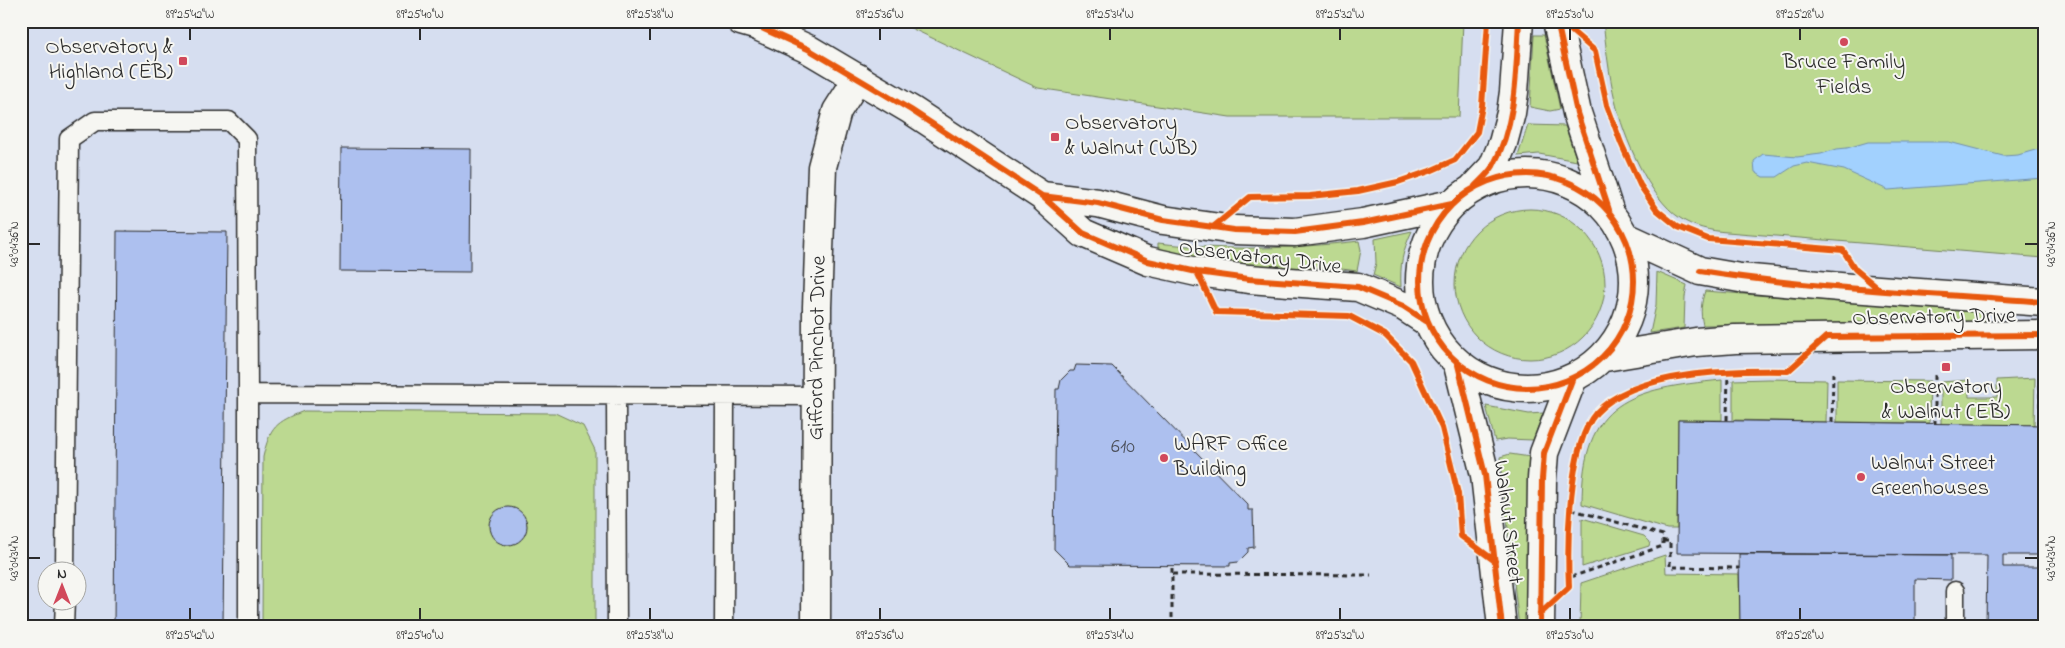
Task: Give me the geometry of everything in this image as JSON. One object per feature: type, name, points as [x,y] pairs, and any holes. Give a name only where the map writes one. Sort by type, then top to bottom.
[{"type":"street","name":"Observatory Drive","points":[[741,21],[755,25],[808,49],[858,78],[1042,196],[1083,233],[1148,261],[1197,272],[1249,279],[1358,287],[1403,306],[1426,321]]},
{"type":"street","points":[[1518,21],[1514,92],[1505,136],[1493,167],[1463,196],[1428,238],[1419,279],[1426,321],[1439,345],[1458,364],[1493,384],[1533,389],[1572,380],[1605,357],[1624,331],[1634,301],[1635,268],[1626,238],[1609,210],[1578,113],[1557,21]]},
{"type":"street","name":"Gifford Pinchot Drive","points":[[816,627],[817,396],[822,167],[838,111],[858,78]]},
{"type":"street","name":"Observatory Drive","points":[[1042,196],[1098,203],[1163,220],[1220,228],[1295,232],[1363,223],[1463,196],[1508,175],[1545,175],[1580,187],[1609,210]]},
{"type":"street","name":"Observatory Drive","points":[[1626,238],[1700,271],[1732,276],[1851,288],[2044,302]]},
{"type":"street","name":"Observatory Drive","points":[[1605,357],[1696,342],[1735,339],[2044,335]]},
{"type":"street","name":"Walnut Street","points":[[1458,364],[1485,475],[1502,627]]},
{"type":"street","name":"Walnut Street","points":[[1540,620],[1544,453],[1572,380]]},
{"type":"lane","points":[[65,560],[69,139],[95,120],[229,120],[247,139],[248,627]]},
{"type":"lane","points":[[248,394],[817,396]]},
{"type":"lane","points":[[616,396],[617,627]]},
{"type":"lane","points":[[724,627],[725,396]]},
{"type":"lane","points":[[1954,627],[1955,591]]},
{"type":"lane","points":[[64,627],[65,610]]},
{"type":"path","points":[[2040,369],[2040,425]]},
{"type":"path","points":[[1727,420],[1728,371]]},
{"type":"path","points":[[1718,372],[1738,371]]},
{"type":"path","points":[[1832,422],[1833,373]]},
{"type":"path","points":[[1935,375],[1935,423]]},
{"type":"path","points":[[1570,519],[1572,500]]},
{"type":"path","points":[[1569,578],[1663,546],[1663,535],[1570,509]]},
{"type":"path","points":[[1663,541],[1670,541],[1670,567],[1739,568]]},
{"type":"path","points":[[1172,565],[1172,627]]},
{"type":"path","points":[[1540,620],[1569,586],[1569,568]]},
{"type":"path","points":[[1172,574],[1371,575]]},
{"type":"shaded area","points":[[21,21],[2044,21],[2044,627],[21,627]]},
{"type":"green space","points":[[896,21],[1463,21],[1459,117],[1230,117],[1038,88]]},
{"type":"green space","points":[[1603,21],[2044,21],[2044,258],[1721,231],[1702,228],[1685,221],[1669,209],[1658,196],[1639,165],[1624,131],[1613,90]]},
{"type":"green space","points":[[1534,35],[1544,35],[1560,109],[1550,111],[1530,107]]},
{"type":"green space","points":[[1528,125],[1565,126],[1577,161],[1539,154],[1518,156]]},
{"type":"green space","points":[[1530,209],[1559,215],[1583,231],[1599,255],[1605,284],[1599,313],[1583,337],[1559,353],[1530,359],[1501,353],[1477,337],[1461,313],[1455,284],[1461,255],[1477,231],[1501,215]]},
{"type":"green space","points":[[1412,231],[1402,258],[1401,287],[1373,275],[1376,263],[1375,239]]},
{"type":"green space","points":[[1359,241],[1361,250],[1357,271],[1330,268],[1237,265],[1158,248],[1158,243],[1183,246],[1259,248]]},
{"type":"green space","points":[[1657,272],[1687,285],[1684,328],[1650,333],[1656,305]]},
{"type":"green space","points":[[1705,291],[1985,313],[1985,322],[1703,325],[1701,308]]},
{"type":"green space","points":[[2035,378],[2034,425],[1941,424],[1941,382],[1968,380],[1969,397],[1997,397],[1997,380]]},
{"type":"green space","points":[[1722,380],[1722,420],[1678,420],[1677,529],[1667,529],[1582,504],[1584,469],[1591,442],[1602,421],[1618,406],[1638,396],[1662,389]]},
{"type":"green space","points":[[1733,380],[1827,380],[1826,422],[1733,420]]},
{"type":"green space","points":[[1837,380],[1930,381],[1929,423],[1837,422]]},
{"type":"green space","points":[[1486,406],[1529,414],[1543,413],[1533,440],[1507,439],[1495,441]]},
{"type":"green space","points":[[304,411],[555,413],[583,426],[595,450],[595,627],[262,627],[263,457],[268,439],[276,427],[281,422]]},
{"type":"green space","points":[[1510,454],[1530,457],[1526,627],[1519,627],[1500,457]]},
{"type":"green space","points":[[1582,518],[1644,536],[1650,542],[1649,546],[1582,567]]},
{"type":"green space","points":[[1665,555],[1666,573],[1739,574],[1740,627],[1580,627],[1581,583]]},
{"type":"water","points":[[1868,142],[1949,142],[2003,156],[2018,155],[2042,148],[2044,149],[2044,178],[1888,190],[1844,170],[1807,163],[1794,166],[1777,177],[1763,177],[1755,172],[1754,161],[1763,154],[1797,157],[1821,154]]},
{"type":"building","points":[[341,148],[471,149],[470,272],[340,271]]},
{"type":"building","points":[[117,231],[227,232],[223,627],[114,627]]},
{"type":"building","points":[[1076,365],[1112,366],[1248,505],[1248,510],[1253,510],[1254,547],[1248,548],[1248,552],[1238,562],[1230,563],[1230,566],[1070,565],[1054,549],[1056,389],[1059,389],[1061,380],[1070,371],[1074,371]]},
{"type":"building","name":"Walnut Street Greenhouses","points":[[1678,420],[2044,425],[2044,555],[2003,555],[2003,567],[2044,567],[2044,627],[1986,627],[1987,555],[1677,553]]},
{"type":"building","points":[[508,507],[522,512],[527,526],[522,540],[508,545],[494,540],[489,526],[494,512]]},
{"type":"building","points":[[1739,554],[1951,555],[1951,580],[1915,579],[1915,627],[1740,627]]},
{"type":"cycle path","points":[[741,21],[755,25],[808,49],[911,110],[1042,196],[1083,233],[1148,261],[1197,272],[1249,279],[1358,287],[1403,306],[1426,321]]},
{"type":"cycle path","points":[[1213,227],[1250,197],[1310,196],[1358,191],[1398,182],[1455,160],[1477,132],[1482,106],[1488,21]]},
{"type":"cycle path","points":[[1475,186],[1493,166],[1507,132],[1516,77],[1519,21]]},
{"type":"cycle path","points":[[1557,21],[1577,113],[1609,210]]},
{"type":"cycle path","points":[[1560,21],[1595,51],[1607,105],[1621,143],[1640,185],[1657,210],[1678,227],[1708,239],[1843,250],[1855,269],[1880,290]]},
{"type":"cycle path","points":[[1516,174],[1538,174],[1558,178],[1578,186],[1603,205],[1622,230],[1630,250],[1634,281],[1630,312],[1622,332],[1603,357],[1578,376],[1558,384],[1538,388],[1516,388],[1496,384],[1476,376],[1459,364],[1444,349],[1432,332],[1424,312],[1420,292],[1420,270],[1424,250],[1432,230],[1444,213],[1459,198],[1476,186],[1496,178],[1516,174]]},
{"type":"cycle path","points":[[1042,196],[1098,203],[1163,220],[1234,230],[1295,232],[1363,223],[1452,204]]},
{"type":"cycle path","points":[[1700,271],[1785,282],[1871,290],[2044,302]]},
{"type":"cycle path","points":[[1197,272],[1216,312],[1349,316],[1385,335],[1411,361],[1442,428],[1458,494],[1461,536],[1495,561]]},
{"type":"cycle path","points":[[1540,614],[1569,587],[1569,521],[1571,496],[1580,448],[1587,428],[1596,413],[1613,399],[1635,388],[1686,376],[1741,371],[1788,371],[1826,337],[2044,335]]},
{"type":"cycle path","points":[[1458,365],[1485,475],[1502,627]]},
{"type":"cycle path","points":[[1540,627],[1544,453],[1572,380]]},
{"type":"place","name":"Bruce Family Fields","points":[[1844,42]]},
{"type":"place","name":"Observatory & Highland (EB)","points":[[183,61]]},
{"type":"place","name":"Observatory & Walnut (WB)","points":[[1055,137]]},
{"type":"place","name":"Observatory & Walnut (EB)","points":[[1946,367]]},
{"type":"place","name":"WARF Office Building","points":[[1164,458]]},
{"type":"place","name":"Walnut Street Greenhouses","points":[[1861,477]]}]
